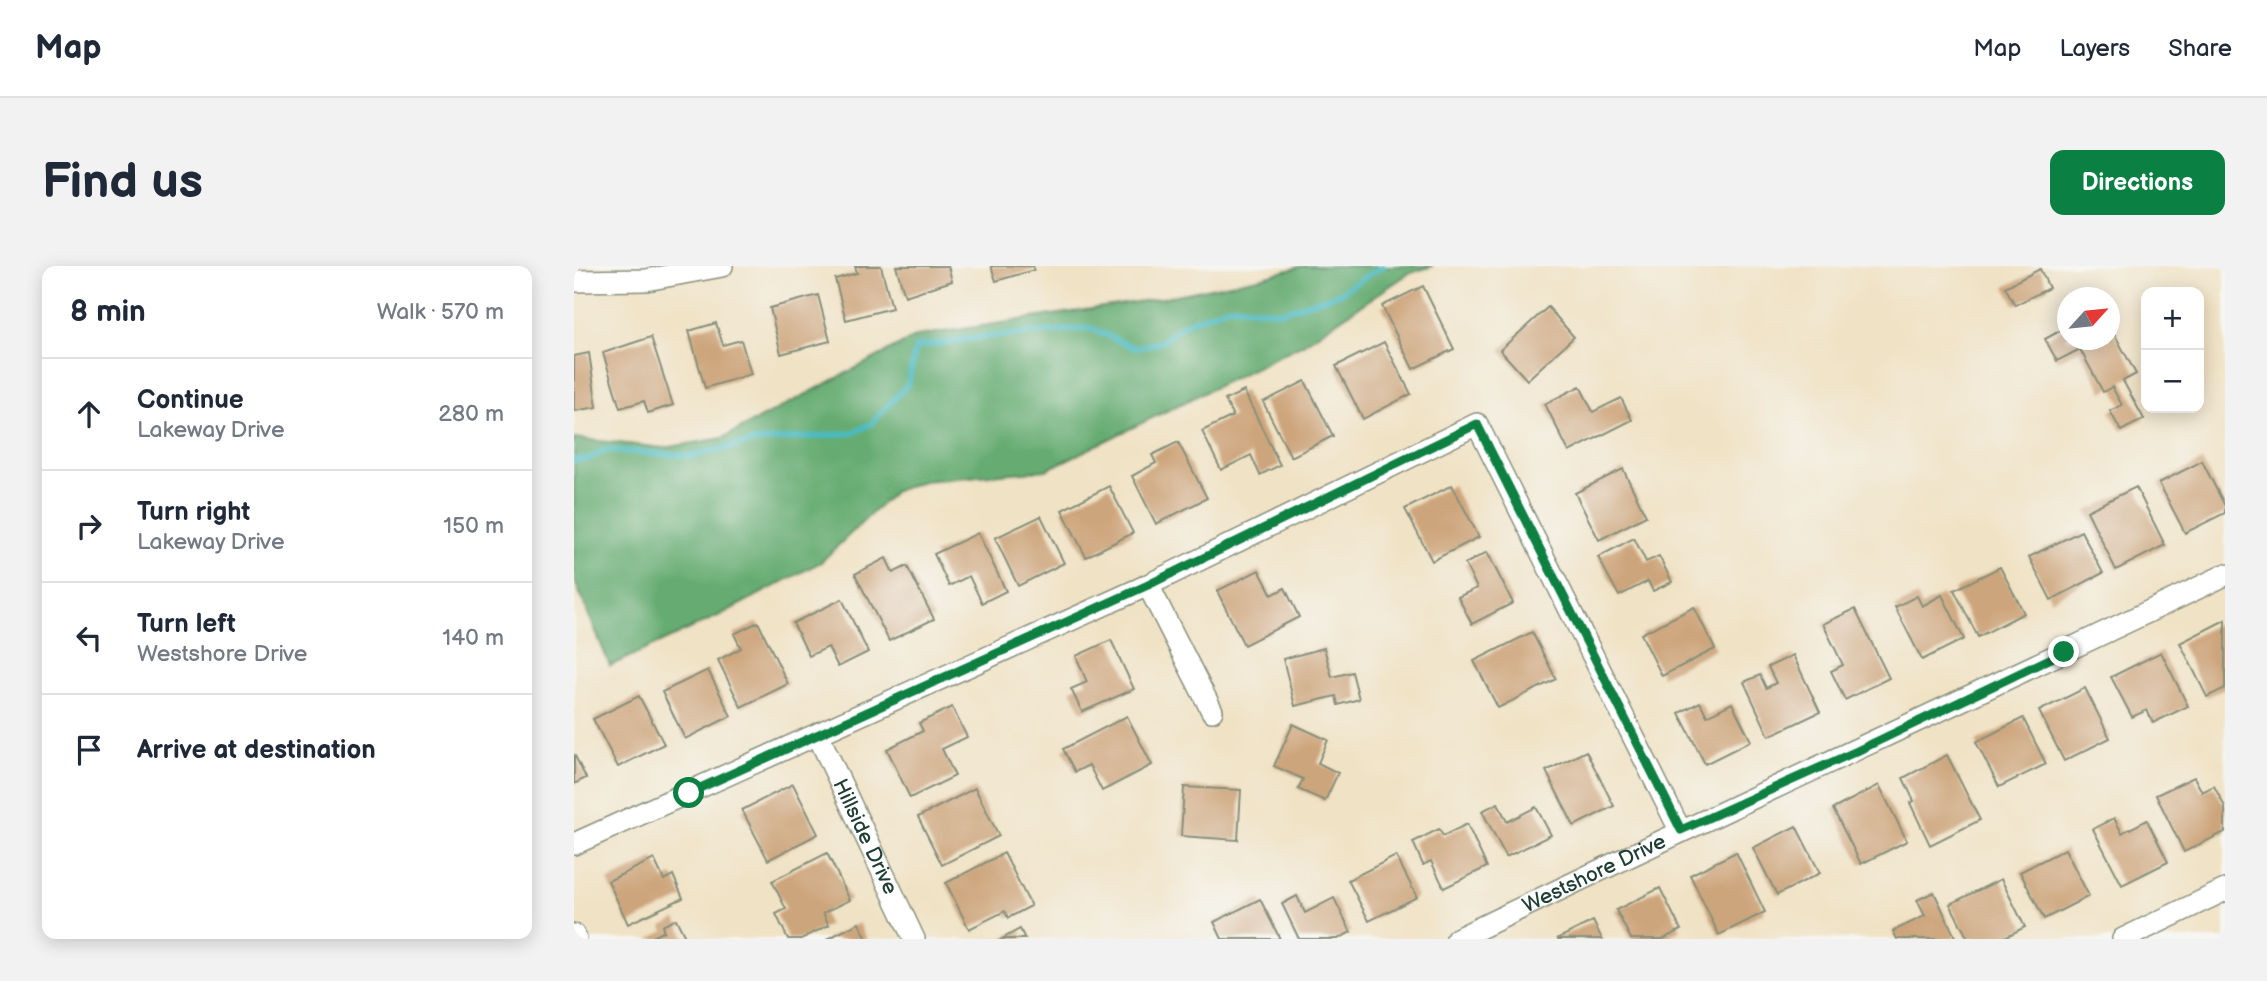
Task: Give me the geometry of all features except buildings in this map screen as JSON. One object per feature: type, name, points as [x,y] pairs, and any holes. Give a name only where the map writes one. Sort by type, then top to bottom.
[{"type":"street","points":[[574,281],[646,281],[722,266]]},
{"type":"street","points":[[574,845],[1148,585],[1477,424],[1681,830]]},
{"type":"street","name":"Westshore Drive","points":[[1457,939],[1681,830],[1857,751],[2225,575]]},
{"type":"street","points":[[1148,585],[1212,711]]},
{"type":"street","name":"Hillside Drive","points":[[818,735],[914,939]]},
{"type":"street","points":[[2123,939],[2225,890]]},
{"type":"green space","points":[[1303,266],[1433,266],[1408,274],[1303,344],[1046,470],[924,481],[895,491],[821,562],[720,615],[610,666],[574,579],[574,438],[664,448],[723,438],[917,336],[1162,298]]},
{"type":"waterway","points":[[574,460],[588,459],[606,450],[692,456],[753,442],[852,433],[871,424],[908,384],[916,347],[984,337],[1090,328],[1135,348],[1161,342],[1183,324],[1231,306],[1280,312],[1338,294],[1383,266]]},
{"type":"route","points":[[689,793],[1148,585],[1477,424],[1681,830],[1857,751],[2064,652]]}]
